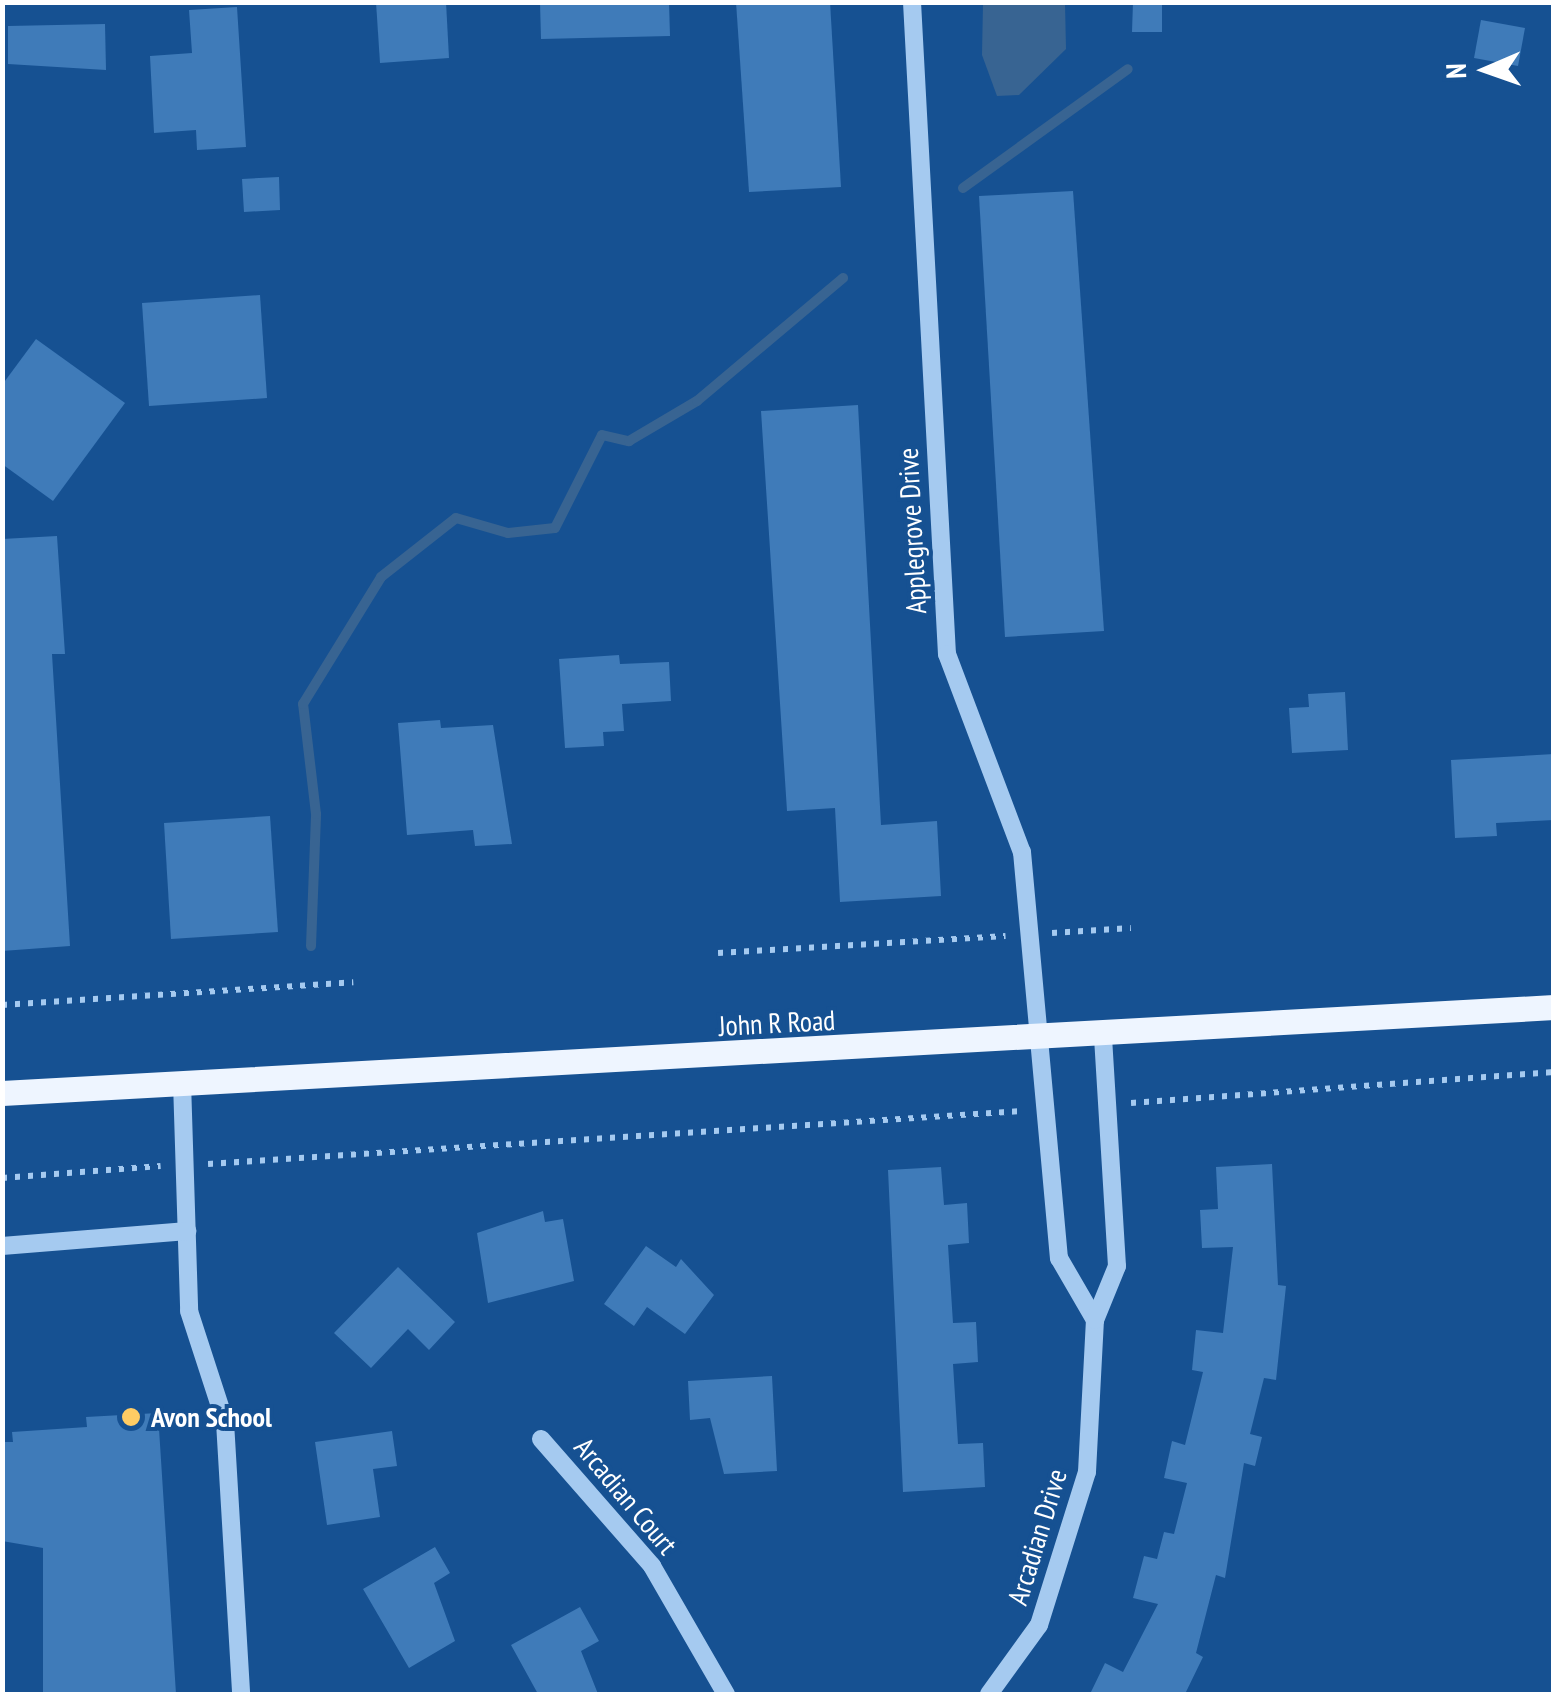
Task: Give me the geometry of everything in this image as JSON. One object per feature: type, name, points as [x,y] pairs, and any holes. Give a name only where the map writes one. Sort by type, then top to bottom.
[{"type":"main road","name":"John R Road","points":[[2,1093],[1038,1041],[1554,1007]]},
{"type":"street","name":"Applegrove Drive","points":[[912,2],[946,654],[1022,852],[1035,934],[1038,1041]]},
{"type":"street","name":"Arcadian Drive","points":[[989,1694],[1038,1625],[1088,1472],[1095,1320],[1117,1266],[1103,1037]]},
{"type":"street","points":[[1038,1041],[1059,1258],[1095,1320]]},
{"type":"street","points":[[182,1082],[189,1311],[225,1422],[241,1694]]},
{"type":"street","points":[[2,1246],[186,1231]]},
{"type":"street","name":"Arcadian Court","points":[[541,1439],[652,1566],[726,1694]]},
{"type":"path","points":[[718,953],[1131,928]]},
{"type":"path","points":[[2,1005],[354,982]]},
{"type":"path","points":[[1107,1104],[1554,1072]]},
{"type":"path","points":[[2,1178],[1044,1110]]},
{"type":"water","points":[[983,3],[1065,3],[1066,49],[1019,95],[997,96],[982,55]]},
{"type":"building","points":[[376,2],[446,2],[449,58],[380,63]]},
{"type":"building","points":[[540,2],[669,2],[670,36],[541,39]]},
{"type":"building","points":[[736,2],[830,2],[841,187],[749,192]]},
{"type":"building","points":[[1133,2],[1162,2],[1162,32],[1132,32]]},
{"type":"building","points":[[237,7],[246,147],[197,150],[196,130],[154,133],[150,56],[192,53],[189,10]]},
{"type":"building","points":[[1481,20],[1525,28],[1518,66],[1474,58]]},
{"type":"building","points":[[105,24],[106,70],[8,64],[8,26]]},
{"type":"building","points":[[279,177],[280,210],[244,212],[242,179]]},
{"type":"building","points":[[1073,191],[1104,631],[1005,637],[979,196]]},
{"type":"building","points":[[260,295],[267,398],[149,406],[142,303]]},
{"type":"building","points":[[36,339],[125,403],[53,501],[2,464],[2,385]]},
{"type":"building","points":[[858,405],[881,825],[937,821],[941,896],[840,902],[835,808],[787,811],[761,411]]},
{"type":"building","points":[[57,536],[65,654],[52,654],[70,946],[2,951],[2,539]]},
{"type":"building","points":[[619,655],[620,664],[669,662],[671,701],[622,704],[624,731],[603,732],[604,746],[565,748],[559,659]]},
{"type":"building","points":[[1345,692],[1348,750],[1292,753],[1289,708],[1309,707],[1308,694]]},
{"type":"building","points":[[440,720],[441,728],[493,725],[512,844],[475,846],[473,830],[407,835],[398,723]]},
{"type":"building","points":[[1554,754],[1554,820],[1496,823],[1497,836],[1455,838],[1451,760]]},
{"type":"building","points":[[270,816],[278,932],[171,939],[164,823]]},
{"type":"building","points":[[1272,1164],[1278,1285],[1286,1286],[1276,1380],[1264,1378],[1250,1434],[1262,1437],[1255,1466],[1244,1463],[1225,1578],[1216,1575],[1196,1653],[1203,1657],[1185,1694],[1090,1694],[1105,1663],[1123,1672],[1158,1604],[1133,1598],[1144,1556],[1157,1559],[1164,1532],[1174,1534],[1187,1483],[1164,1478],[1172,1441],[1185,1445],[1203,1372],[1192,1370],[1196,1330],[1223,1333],[1233,1247],[1202,1248],[1200,1210],[1218,1209],[1216,1167]]},
{"type":"building","points":[[941,1167],[944,1205],[967,1203],[969,1243],[948,1245],[953,1323],[976,1322],[978,1362],[953,1364],[958,1444],[983,1443],[985,1487],[903,1492],[888,1170]]},
{"type":"building","points":[[543,1211],[545,1222],[563,1219],[574,1281],[488,1303],[477,1233]]},
{"type":"building","points":[[646,1246],[676,1267],[681,1259],[714,1295],[685,1334],[647,1307],[634,1326],[604,1304]]},
{"type":"building","points":[[398,1267],[455,1322],[429,1350],[408,1329],[371,1368],[334,1333]]},
{"type":"building","points":[[772,1376],[777,1471],[724,1474],[710,1418],[690,1420],[688,1381]]},
{"type":"building","points":[[158,1413],[176,1694],[43,1694],[43,1548],[2,1541],[2,1442],[13,1442],[12,1432],[87,1427],[86,1417]]},
{"type":"building","points":[[392,1431],[397,1466],[373,1469],[380,1517],[327,1525],[315,1442]]},
{"type":"building","points":[[435,1547],[450,1573],[434,1583],[455,1641],[409,1668],[363,1589]]},
{"type":"building","points":[[580,1607],[599,1641],[581,1651],[598,1694],[538,1694],[511,1645]]},
{"type":"waterway","points":[[963,188],[1128,69]]},
{"type":"waterway","points":[[311,946],[316,814],[303,704],[381,577],[456,518],[508,533],[555,528],[602,435],[629,441],[697,401],[843,278]]},
{"type":"place","name":"Avon School","points":[[131,1417]]}]
